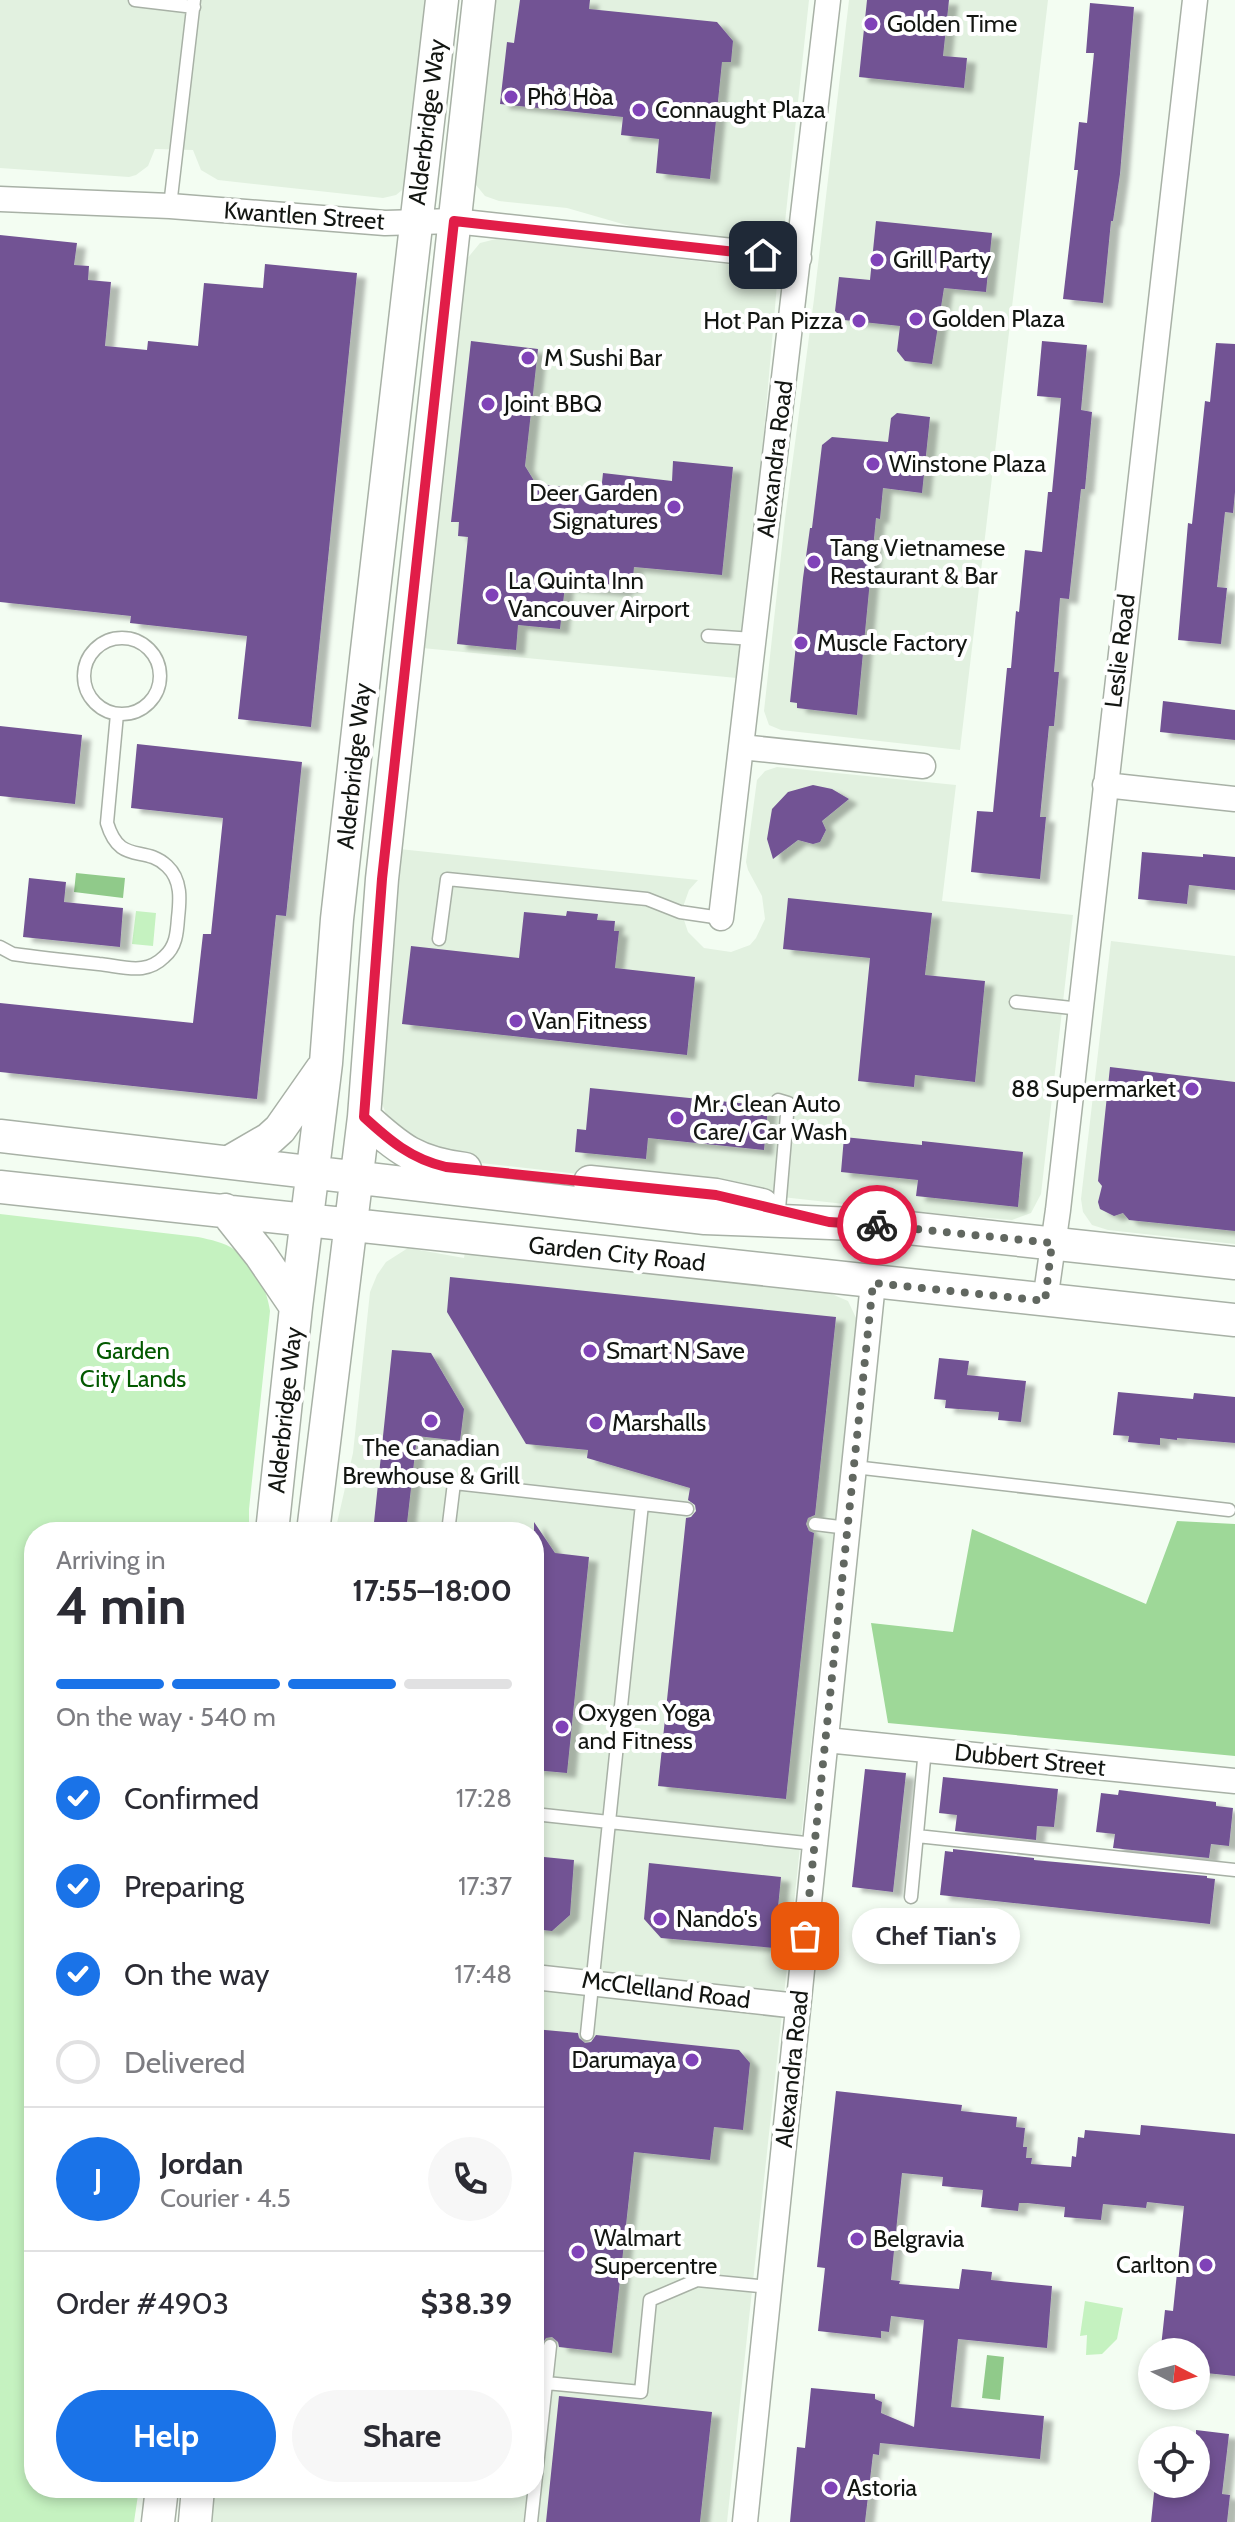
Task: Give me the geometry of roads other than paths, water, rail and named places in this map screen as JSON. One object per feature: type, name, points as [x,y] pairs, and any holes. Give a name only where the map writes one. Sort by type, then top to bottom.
[{"type":"main road","name":"Alderbridge Way","points":[[273,1522],[326,1063],[337,919],[442,0]]},
{"type":"main road","name":"Alderbridge Way","points":[[314,1522],[364,1117],[382,879],[479,0]]},
{"type":"main road","points":[[231,1161],[280,1129],[326,1063]]},
{"type":"main road","points":[[364,1117],[394,1145],[424,1162],[446,1167],[716,1195],[778,1214]]},
{"type":"main road","name":"Garden City Road","points":[[0,1136],[705,1218],[778,1214],[829,1222],[1235,1263]]},
{"type":"main road","name":"Garden City Road","points":[[0,1187],[1235,1320]]},
{"type":"main road","points":[[225,1210],[296,1307]]},
{"type":"main road","points":[[158,2522],[161,2498]]},
{"type":"main road","points":[[195,2522],[197,2498]]},
{"type":"street","name":"Alexandra Road","points":[[721,918],[828,0]]},
{"type":"street","name":"Leslie Road","points":[[1045,1301],[1058,1210],[1195,0]]},
{"type":"street","name":"Kwantlen Street","points":[[0,199],[170,206],[385,223],[454,221],[799,258]]},
{"type":"street","points":[[741,747],[923,766]]},
{"type":"street","points":[[1105,785],[1235,799]]},
{"type":"street","name":"Alexandra Road","points":[[745,2522],[873,1283]]},
{"type":"street","name":"Dubbert Street","points":[[826,1740],[1235,1781]]},
{"type":"street","name":"McClelland Road","points":[[544,1978],[798,2006]]},
{"type":"lane","points":[[135,0],[194,3],[170,206]]},
{"type":"lane","points":[[708,636],[754,639]]},
{"type":"lane","points":[[123,637],[146,645],[159,666],[160,679],[151,701],[141,709],[117,714],[104,710],[94,702],[83,679],[84,666],[99,645],[123,637]]},
{"type":"lane","points":[[0,947],[13,954],[141,968],[163,959],[171,950],[176,938],[180,899],[172,872],[159,860],[129,852],[120,846],[111,837],[107,823],[117,714]]},
{"type":"lane","points":[[439,939],[447,879],[647,899],[680,912],[721,918]]},
{"type":"lane","points":[[1016,1002],[1081,1009]]},
{"type":"lane","points":[[778,1100],[788,1103],[778,1214]]},
{"type":"lane","points":[[854,1467],[1229,1510]]},
{"type":"lane","points":[[449,1522],[454,1483],[687,1509]]},
{"type":"lane","points":[[587,2034],[642,1504]]},
{"type":"lane","points":[[815,1524],[848,1528]]},
{"type":"lane","points":[[911,1897],[925,1749]]},
{"type":"lane","points":[[544,1815],[815,1844]]},
{"type":"lane","points":[[917,1836],[1235,1870]]},
{"type":"lane","points":[[546,2383],[641,2392],[650,2300],[697,2280],[769,2287]]},
{"type":"lane","points":[[544,2402],[550,2346]]},
{"type":"lane","points":[[531,2522],[534,2498]]},
{"type":"place","name":"Golden Time","points":[[871,24]]},
{"type":"place","name":"Phở Hòa","points":[[511,97]]},
{"type":"place","name":"Connaught Plaza","points":[[639,110]]},
{"type":"place","name":"Grill Party","points":[[877,260]]},
{"type":"place","name":"Golden Plaza","points":[[916,319]]},
{"type":"place","name":"Hot Pan Pizza","points":[[859,321]]},
{"type":"place","name":"M Sushi Bar","points":[[528,358]]},
{"type":"place","name":"Joint BBQ","points":[[488,404]]},
{"type":"place","name":"Winstone Plaza","points":[[873,464]]},
{"type":"place","name":"Deer Garden Signatures","points":[[674,507]]},
{"type":"place","name":"Tang Vietnamese Restaurant & Bar","points":[[814,562]]},
{"type":"place","name":"La Quinta Inn Vancouver Airport","points":[[492,595]]},
{"type":"place","name":"Muscle Factory","points":[[801,643]]},
{"type":"place","name":"Van Fitness","points":[[516,1021]]},
{"type":"place","name":"88 Supermarket","points":[[1192,1089]]},
{"type":"place","name":"Mr. Clean Auto Care/ Car Wash","points":[[677,1118]]},
{"type":"place","name":"Smart N Save","points":[[590,1351]]},
{"type":"place","name":"The Canadian Brewhouse & Grill","points":[[431,1421]]},
{"type":"place","name":"Marshalls","points":[[596,1423]]},
{"type":"place","name":"Oxygen Yoga and Fitness","points":[[562,1727]]},
{"type":"place","name":"Nando's","points":[[660,1919]]},
{"type":"place","name":"Chef Tian's","points":[[805,1936]]},
{"type":"place","name":"Darumaya","points":[[692,2060]]},
{"type":"place","name":"Belgravia","points":[[857,2239]]},
{"type":"place","name":"Walmart Supercentre","points":[[578,2252]]},
{"type":"place","name":"Carlton","points":[[1206,2265]]},
{"type":"place","name":"Astoria","points":[[831,2488]]},
{"type":"park label","name":"Garden City Lands","points":[[133,1365]]}]
